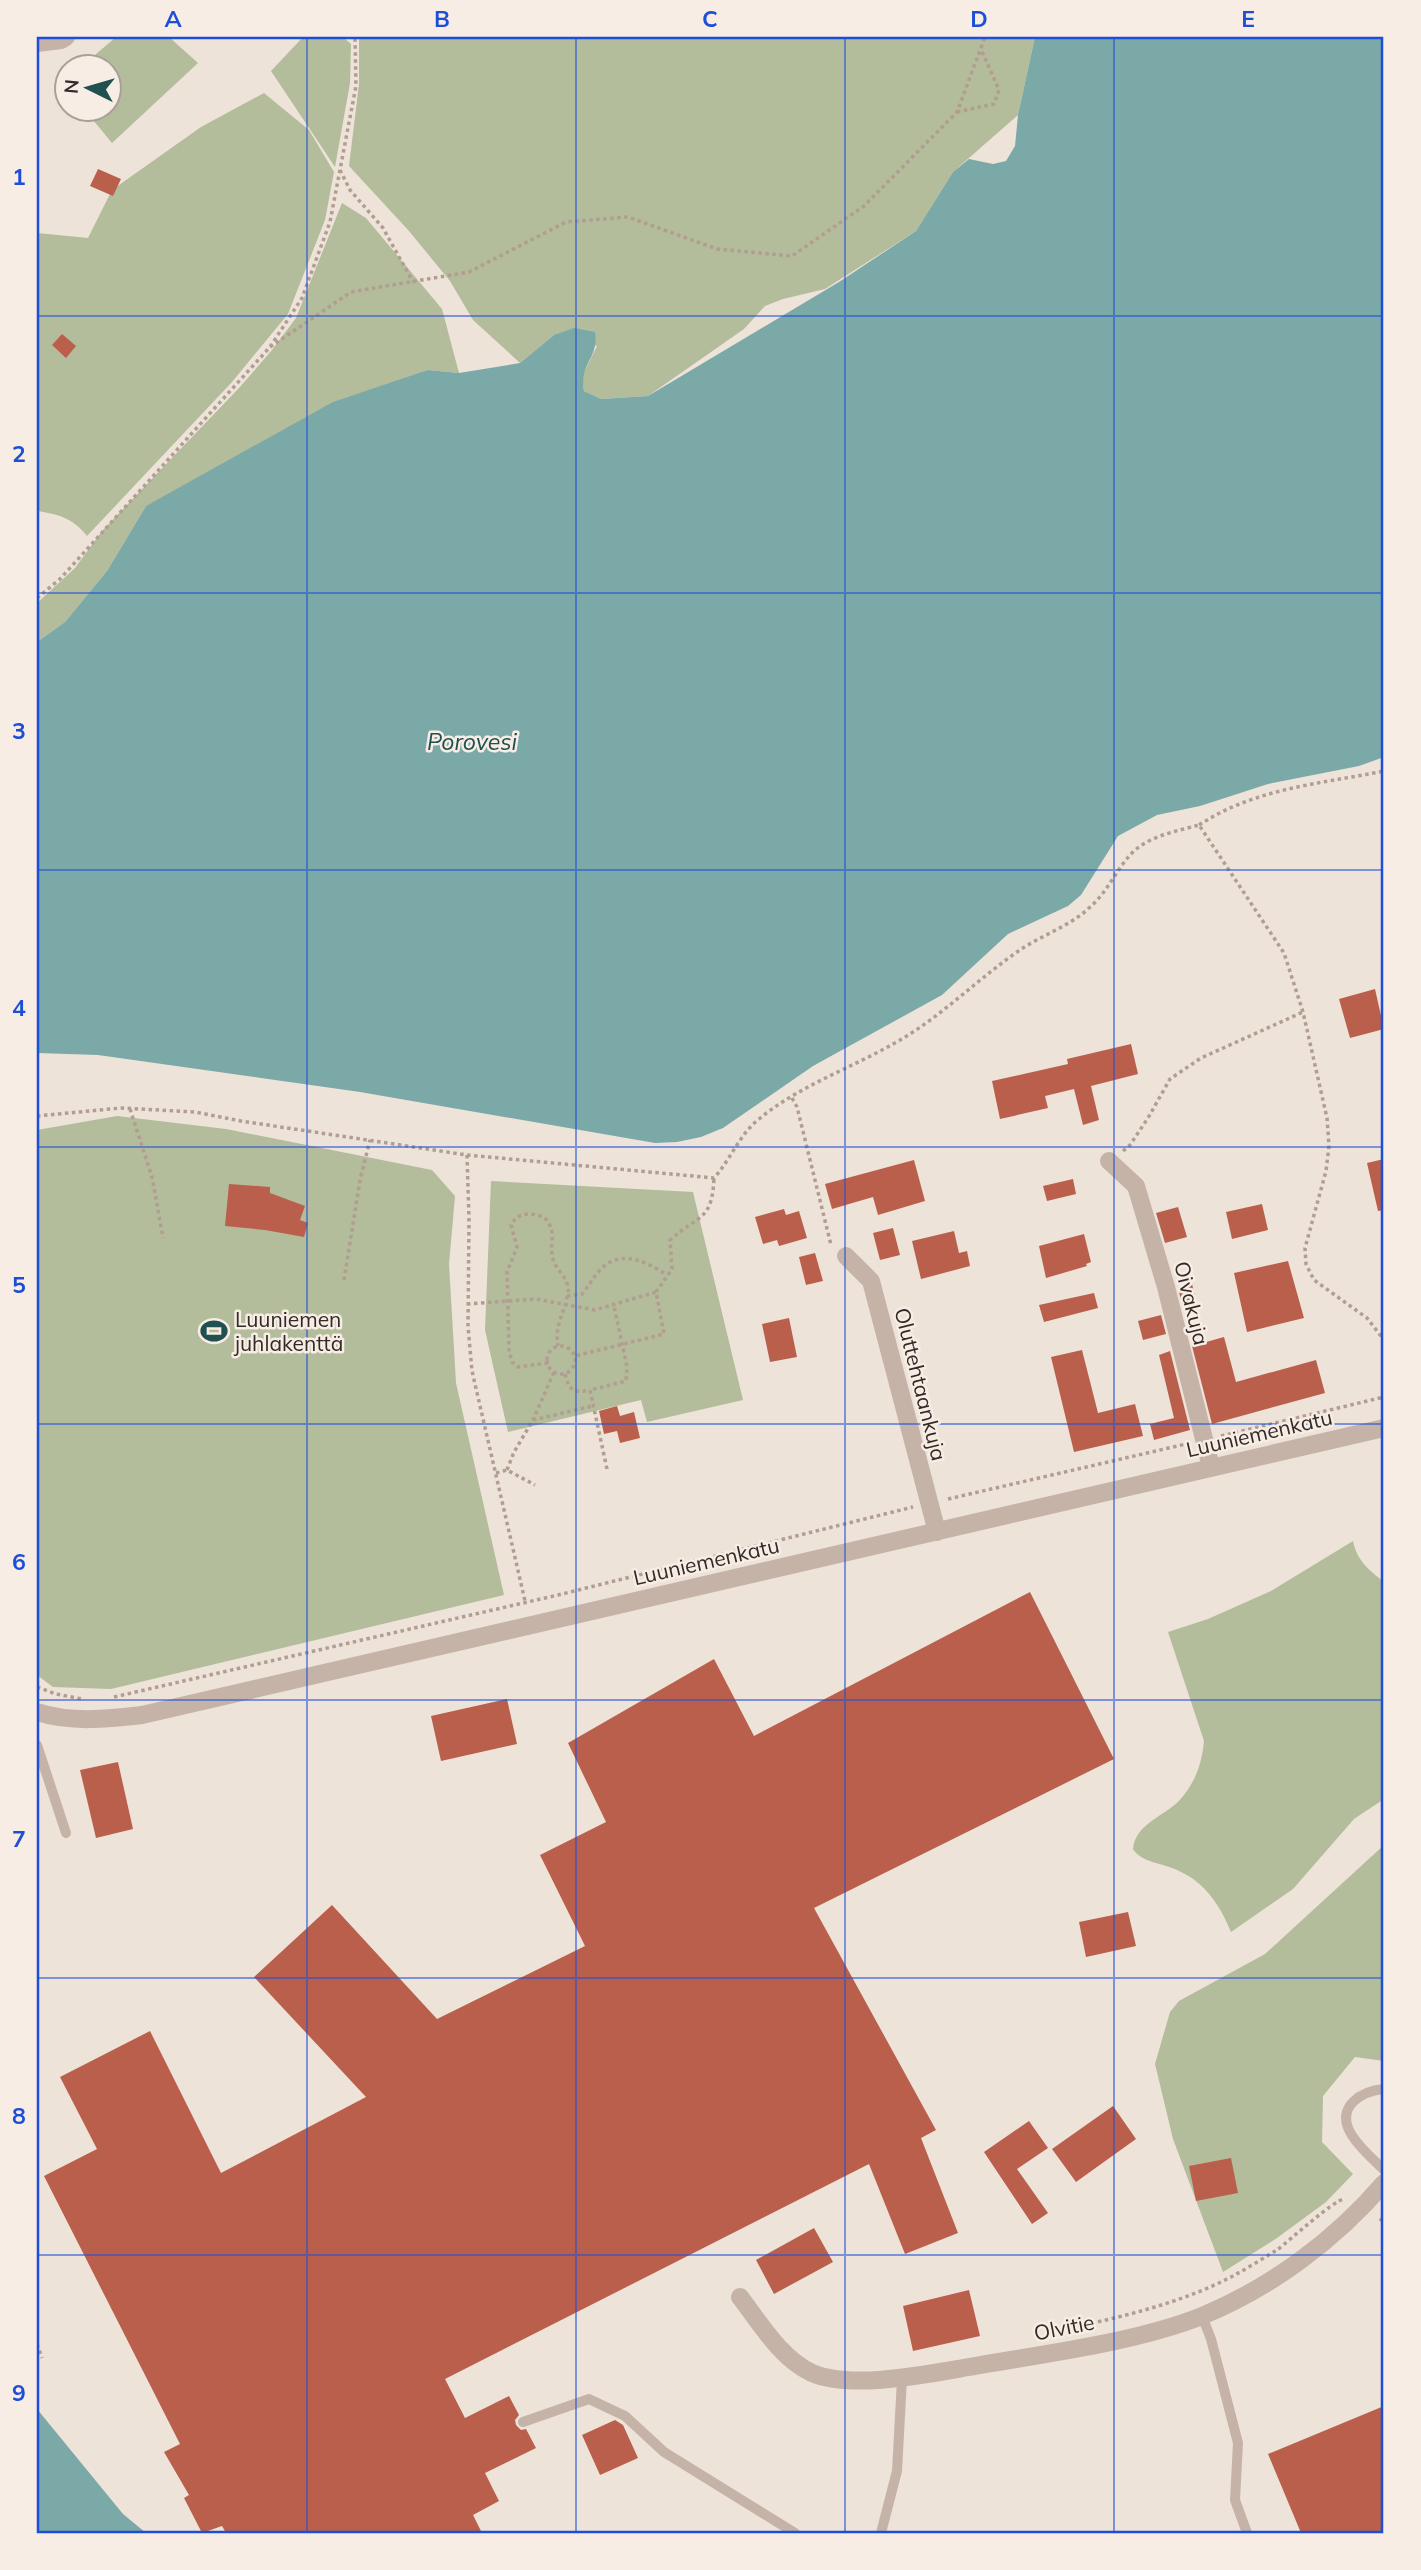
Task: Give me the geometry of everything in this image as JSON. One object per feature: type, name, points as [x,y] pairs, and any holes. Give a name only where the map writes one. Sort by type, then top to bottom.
[{"type":"street","points":[[37,43],[66,37]]},
{"type":"street","name":"Oivakuja","points":[[1109,1161],[1136,1186],[1166,1287],[1211,1467]]},
{"type":"street","name":"Oluttehtaankuja","points":[[846,1256],[871,1281],[937,1532]]},
{"type":"street","name":"Luuniemenkatu","points":[[37,1712],[68,1719],[142,1715],[1384,1428]]},
{"type":"street","name":"Olvitie","points":[[740,2297],[784,2353],[814,2374],[838,2379],[902,2379],[1121,2339],[1202,2316],[1261,2286],[1289,2268],[1339,2230],[1384,2183]]},
{"type":"lane","points":[[37,1745],[66,1833]]},
{"type":"lane","points":[[1384,2090],[1370,2091],[1357,2097],[1349,2106],[1347,2116],[1349,2131],[1384,2170]]},
{"type":"lane","points":[[1202,2316],[1212,2339],[1238,2443],[1235,2500],[1247,2533]]},
{"type":"lane","points":[[881,2533],[897,2471],[902,2379]]},
{"type":"lane","points":[[523,2422],[589,2399],[625,2416],[664,2452],[795,2533]]},
{"type":"path","points":[[37,598],[60,579],[270,347],[302,298],[330,222],[356,86],[355,37]]},
{"type":"path","points":[[270,347],[351,292],[469,272],[566,222],[628,217],[717,249],[792,256],[864,206],[957,112],[985,37]]},
{"type":"path","points":[[957,112],[994,104],[999,90],[981,47]]},
{"type":"path","points":[[340,169],[350,190],[383,228],[413,282]]},
{"type":"path","points":[[467,1304],[536,1299],[595,1310],[656,1292],[672,1269],[670,1240],[687,1225],[705,1216],[713,1200],[714,1178],[741,1138],[759,1119],[810,1085],[895,1043],[945,1010],[1019,950],[1087,911],[1131,854],[1142,845],[1199,825],[1254,797],[1384,771]]},
{"type":"path","points":[[1199,825],[1284,953],[1303,1012],[1327,1118],[1329,1146],[1326,1171],[1305,1248],[1306,1264],[1314,1280],[1367,1318],[1384,1340]]},
{"type":"path","points":[[1109,1161],[1130,1145],[1170,1079],[1201,1058],[1303,1012]]},
{"type":"path","points":[[792,1098],[797,1107],[831,1247],[846,1256]]},
{"type":"path","points":[[37,1116],[130,1108],[195,1112],[467,1155],[714,1178]]},
{"type":"path","points":[[130,1108],[152,1177],[163,1238]]},
{"type":"path","points":[[344,1280],[360,1181],[370,1140]]},
{"type":"path","points":[[467,1155],[470,1219],[467,1304],[472,1371],[526,1602]]},
{"type":"path","points":[[548,1363],[518,1367],[512,1362],[509,1350],[507,1272],[517,1247],[511,1225],[514,1219],[529,1213],[544,1217],[550,1224],[554,1240],[553,1261],[565,1277],[567,1296],[556,1332],[558,1346]]},
{"type":"path","points":[[567,1296],[576,1297],[582,1294],[602,1268],[611,1261],[624,1258],[635,1259],[668,1275]]},
{"type":"path","points":[[575,1356],[664,1334],[656,1292]]},
{"type":"path","points":[[565,1374],[571,1390],[575,1393],[626,1381],[627,1367],[614,1305]]},
{"type":"path","points":[[558,1346],[570,1348],[575,1356],[575,1365],[565,1374],[554,1371],[548,1363],[549,1353],[558,1346]]},
{"type":"path","points":[[507,1470],[513,1452],[533,1420],[554,1371]]},
{"type":"path","points":[[590,1390],[607,1469]]},
{"type":"path","points":[[108,1698],[526,1602],[929,1503],[1384,1397]]},
{"type":"path","points":[[533,1420],[593,1406]]},
{"type":"path","points":[[496,1473],[507,1470],[535,1485]]},
{"type":"path","points":[[37,1686],[85,1699]]},
{"type":"path","points":[[1056,2332],[1119,2317],[1205,2290],[1277,2249],[1337,2200],[1353,2197],[1370,2200]]},
{"type":"path","points":[[1380,2221],[1384,2216]]},
{"type":"path","points":[[37,2344],[42,2358]]},
{"type":"green space","points":[[116,37],[169,37],[198,63],[112,143],[95,122],[122,122],[122,52],[98,52]]},
{"type":"green space","points":[[303,37],[343,37],[351,44],[350,83],[335,167],[271,71]]},
{"type":"green space","points":[[359,37],[1035,37],[1018,115],[953,172],[916,231],[825,289],[765,306],[744,329],[648,396],[601,399],[584,391],[582,376],[597,346],[554,335],[520,363],[473,320],[450,281],[409,231],[349,166],[359,84]]},
{"type":"green space","points":[[264,93],[309,130],[334,172],[325,220],[288,314],[232,382],[87,536],[65,518],[37,511],[37,233],[88,238],[112,190],[201,127]]},
{"type":"green space","points":[[342,203],[366,218],[442,309],[459,373],[428,370],[146,506],[107,571],[65,622],[37,642],[37,603],[75,568],[102,531],[239,388],[296,318]]},
{"type":"green space","points":[[117,1116],[226,1129],[432,1170],[455,1196],[449,1264],[456,1383],[504,1595],[111,1689],[53,1687],[37,1675],[37,1130]]},
{"type":"green space","points":[[491,1181],[693,1192],[743,1400],[647,1422],[641,1400],[508,1432],[485,1330]]},
{"type":"green space","points":[[1353,1541],[1361,1560],[1384,1582],[1384,1799],[1354,1819],[1293,1889],[1231,1932],[1210,1895],[1196,1881],[1177,1870],[1142,1857],[1133,1849],[1144,1827],[1178,1802],[1189,1789],[1203,1750],[1204,1741],[1168,1632],[1208,1619],[1271,1591]]},
{"type":"green space","points":[[1384,1845],[1384,2061],[1355,2057],[1323,2096],[1322,2142],[1353,2174],[1326,2202],[1277,2238],[1223,2272],[1173,2139],[1155,2064],[1170,2012],[1179,2001],[1265,1954]]},
{"type":"water","name":"Porovesi","points":[[1035,37],[1384,37],[1384,757],[1359,766],[1268,784],[1200,806],[1157,815],[1118,836],[1081,895],[1068,906],[1008,934],[942,995],[813,1066],[723,1128],[701,1137],[655,1143],[360,1092],[98,1055],[37,1053],[37,642],[65,622],[107,571],[146,506],[333,402],[428,370],[459,373],[520,363],[554,335],[574,328],[595,332],[594,349],[584,373],[584,391],[601,399],[648,396],[839,282],[916,231],[953,172],[969,159],[993,164],[1006,161],[1015,146],[1018,115]]},
{"type":"water","points":[[37,2409],[123,2514],[146,2533],[37,2533]]},
{"type":"building","points":[[98,169],[121,179],[113,196],[90,186]]},
{"type":"building","points":[[62,334],[76,346],[66,358],[52,345]]},
{"type":"building","points":[[1375,989],[1384,1029],[1350,1038],[1339,999]]},
{"type":"building","points":[[1131,1044],[1138,1074],[1091,1086],[1099,1120],[1083,1125],[1074,1089],[1045,1096],[1048,1108],[1000,1119],[992,1081],[1068,1064],[1067,1059]]},
{"type":"building","points":[[1384,1159],[1384,1210],[1378,1211],[1367,1163]]},
{"type":"building","points":[[914,1160],[925,1201],[878,1215],[873,1197],[832,1209],[825,1184]]},
{"type":"building","points":[[1073,1179],[1076,1194],[1047,1201],[1043,1186]]},
{"type":"building","points":[[229,1184],[270,1187],[270,1193],[305,1206],[300,1220],[308,1223],[304,1237],[225,1226]]},
{"type":"building","points":[[1262,1204],[1268,1230],[1232,1239],[1226,1212]]},
{"type":"building","points":[[1178,1207],[1187,1237],[1165,1243],[1156,1213]]},
{"type":"building","points":[[784,1209],[786,1215],[799,1211],[807,1238],[779,1246],[777,1240],[763,1244],[755,1217]]},
{"type":"building","points":[[893,1228],[900,1255],[880,1260],[873,1233]]},
{"type":"building","points":[[954,1231],[959,1253],[967,1251],[970,1266],[921,1279],[912,1241]]},
{"type":"building","points":[[1084,1234],[1091,1262],[1086,1264],[1087,1266],[1046,1278],[1039,1246]]},
{"type":"building","points":[[815,1253],[823,1281],[806,1285],[799,1257]]},
{"type":"building","points":[[1288,1261],[1304,1318],[1247,1332],[1234,1273]]},
{"type":"building","points":[[1192,1284],[1196,1300],[1182,1304],[1178,1288]]},
{"type":"building","points":[[1094,1293],[1098,1308],[1044,1322],[1039,1305]]},
{"type":"building","points":[[1161,1315],[1166,1334],[1143,1340],[1138,1321]]},
{"type":"building","points":[[789,1318],[797,1357],[770,1362],[762,1324]]},
{"type":"building","points":[[1224,1337],[1236,1382],[1316,1360],[1325,1393],[1212,1424],[1192,1346]]},
{"type":"building","points":[[1082,1350],[1098,1413],[1135,1404],[1143,1436],[1074,1452],[1051,1357]]},
{"type":"building","points":[[1170,1351],[1190,1430],[1154,1440],[1150,1424],[1174,1418],[1159,1355]]},
{"type":"building","points":[[617,1406],[620,1416],[634,1412],[640,1438],[620,1443],[617,1431],[604,1434],[599,1411]]},
{"type":"building","points":[[1030,1592],[1114,1759],[814,1908],[936,2130],[921,2138],[958,2233],[905,2254],[869,2164],[445,2379],[465,2418],[509,2396],[519,2415],[515,2420],[516,2425],[521,2430],[526,2429],[536,2448],[485,2473],[499,2501],[473,2515],[482,2533],[226,2533],[222,2526],[202,2533],[184,2498],[189,2495],[164,2452],[180,2444],[44,2176],[97,2149],[60,2077],[150,2031],[221,2173],[366,2097],[254,1977],[332,1905],[437,2019],[585,1946],[540,1855],[606,1822],[568,1743],[714,1659],[754,1736]]},
{"type":"building","points":[[507,1699],[517,1744],[441,1761],[431,1716]]},
{"type":"building","points":[[118,1762],[133,1829],[96,1838],[80,1770]]},
{"type":"building","points":[[1128,1912],[1136,1946],[1086,1957],[1079,1922]]},
{"type":"building","points":[[1113,2106],[1136,2139],[1076,2182],[1052,2149]]},
{"type":"building","points":[[1029,2121],[1048,2148],[1017,2169],[1048,2213],[1032,2224],[984,2152]]},
{"type":"building","points":[[1231,2158],[1238,2193],[1196,2201],[1189,2166]]},
{"type":"building","points":[[814,2228],[833,2262],[774,2294],[756,2260]]},
{"type":"building","points":[[969,2290],[980,2336],[913,2351],[903,2306]]},
{"type":"building","points":[[1384,2406],[1384,2533],[1301,2533],[1268,2454]]},
{"type":"building","points":[[615,2420],[623,2425],[638,2458],[600,2475],[582,2435]]},
{"type":"place","name":"Luuniemen juhlakenttä","points":[[214,1331]]}]
